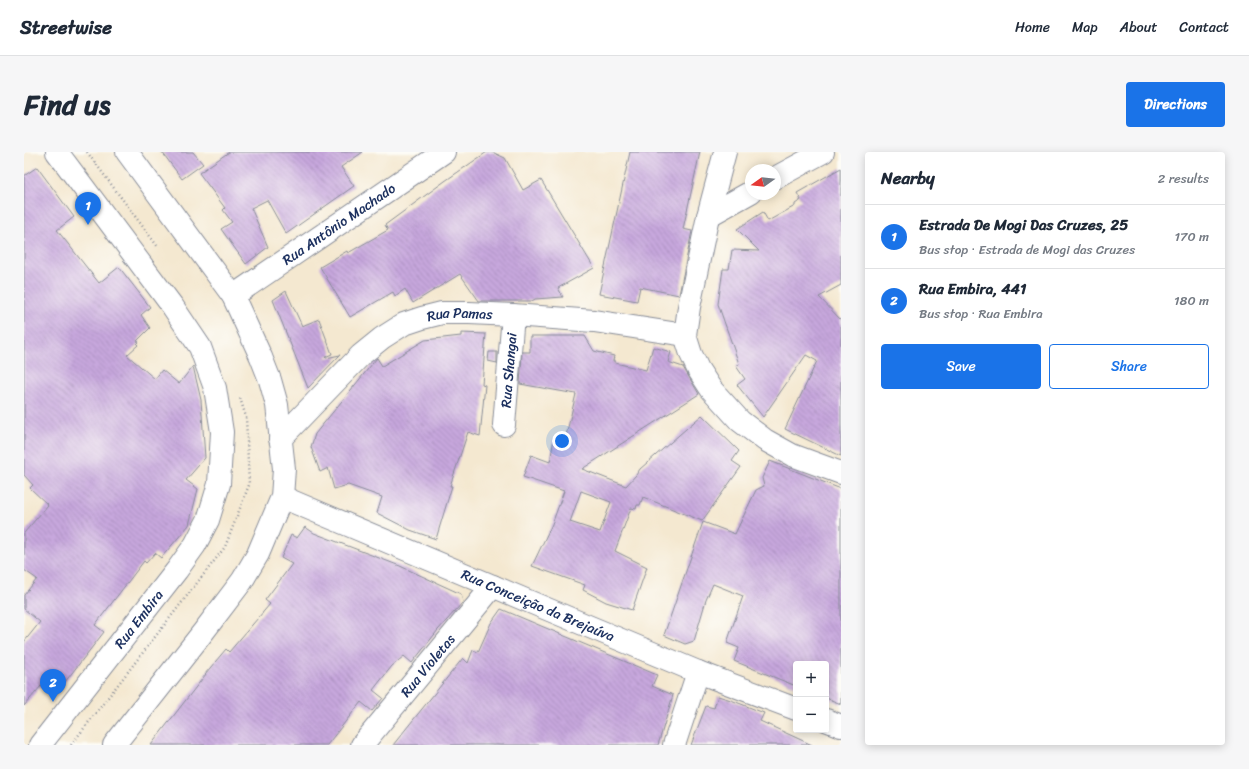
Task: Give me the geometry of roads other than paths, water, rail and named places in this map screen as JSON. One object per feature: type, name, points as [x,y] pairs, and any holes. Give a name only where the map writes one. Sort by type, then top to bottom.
[{"type":"street","name":"Rua Embira","points":[[40,745],[195,545],[208,520],[219,484],[222,432],[215,388],[200,347],[173,306],[57,152]]},
{"type":"street","points":[[114,745],[242,581],[258,554],[282,497],[284,468],[277,405],[270,380],[233,296],[127,152]]},
{"type":"street","name":"Rua Antônio Machado","points":[[233,296],[444,152]]},
{"type":"street","points":[[725,152],[708,216],[689,307],[685,335],[691,354],[698,369],[711,389],[740,421],[765,440],[792,455],[841,473]]},
{"type":"street","points":[[781,175],[823,152]]},
{"type":"street","points":[[708,216],[745,195]]},
{"type":"street","name":"Rua Pamas","points":[[280,439],[361,355],[382,338],[404,324],[442,313],[469,312],[594,322],[685,335]]},
{"type":"street","name":"Rua Shangai","points":[[504,425],[513,316]]},
{"type":"street","name":"Rua Conceição da Brejaúva","points":[[282,497],[698,672],[793,708]]},
{"type":"street","name":"Rua Violetas","points":[[362,745],[493,586]]},
{"type":"street","points":[[674,745],[698,672]]},
{"type":"street","points":[[829,721],[841,726]]},
{"type":"place","name":"Estrada De Mogi Das Cruzes, 25","points":[[88,225]]},
{"type":"place","name":"Rua Embira, 441","points":[[53,702]]}]
